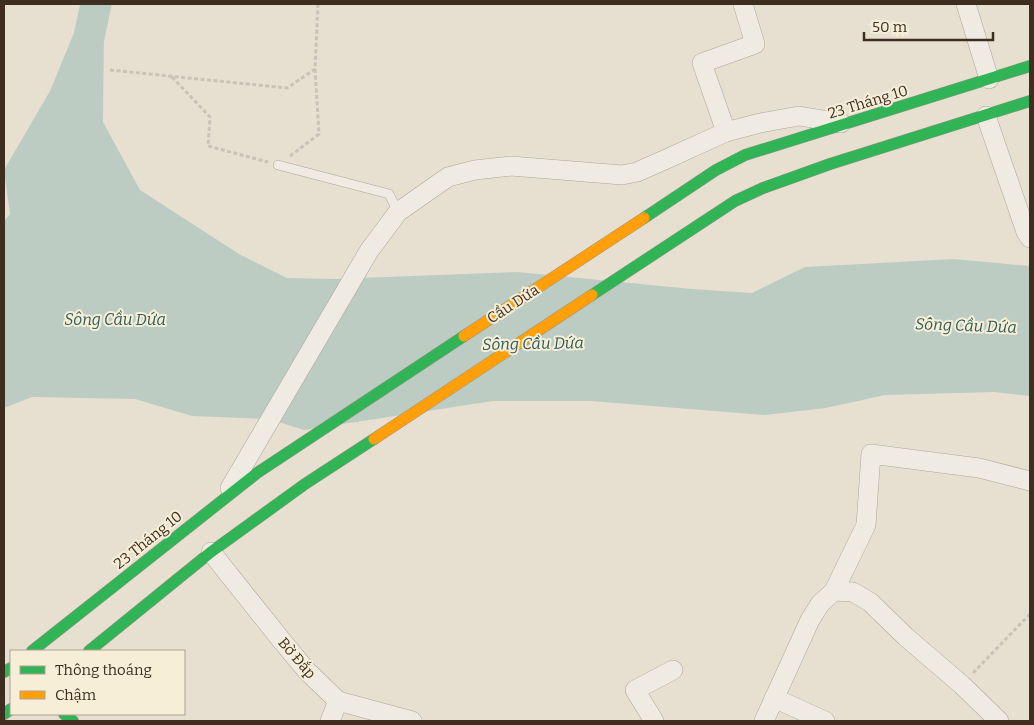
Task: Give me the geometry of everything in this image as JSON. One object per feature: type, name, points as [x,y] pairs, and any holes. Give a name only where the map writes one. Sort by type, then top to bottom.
[{"type":"main road","name":"23 Tháng 10","points":[[716,170],[745,155],[1030,66]]},
{"type":"main road","points":[[90,650],[211,552],[305,484],[735,201],[763,188],[830,164],[1030,101]]},
{"type":"main road","name":"Cầu Dứa","points":[[284,454],[716,170]]},
{"type":"main road","name":"23 Tháng 10","points":[[33,650],[225,498],[284,454]]},
{"type":"street","points":[[726,132],[702,63],[755,44],[743,4]]},
{"type":"street","points":[[966,4],[989,79]]},
{"type":"street","points":[[225,498],[369,251],[398,212],[448,177],[475,170],[511,166],[622,175],[637,172],[654,165],[726,132],[799,116],[847,124]]},
{"type":"street","points":[[986,116],[1026,232],[1030,238]]},
{"type":"street","points":[[764,721],[810,620],[820,604],[834,591],[866,525],[871,454],[979,468],[1030,481]]},
{"type":"street","name":"Bờ Đắp","points":[[211,552],[301,664],[338,701],[412,721]]},
{"type":"street","points":[[834,591],[853,592],[870,602],[999,721]]},
{"type":"street","points":[[654,721],[635,690],[673,670]]},
{"type":"street","points":[[774,698],[825,721]]},
{"type":"street","points":[[330,721],[338,701]]},
{"type":"lane","points":[[278,165],[390,194],[398,212]]},
{"type":"path","points":[[172,76],[210,117],[208,146],[278,165],[319,134],[315,69],[318,4]]},
{"type":"path","points":[[110,70],[287,88],[315,69]]},
{"type":"path","points":[[962,685],[1030,614]]},
{"type":"water","name":"Sông Cầu Dứa","points":[[78,23],[104,24],[103,122],[140,190],[239,254],[287,278],[335,279],[517,272],[752,293],[805,267],[954,259],[1030,266],[1030,396],[994,392],[885,395],[826,408],[765,415],[590,401],[493,401],[304,430],[269,419],[192,416],[135,399],[32,397],[4,408],[4,221],[10,214],[4,170],[50,91]]},
{"type":"waterway","points":[[83,66],[96,4]]},
{"type":"traffic: fast","points":[[644,218],[716,170],[745,155],[1030,66]]},
{"type":"traffic: fast","points":[[592,295],[735,201],[763,188],[830,164],[1030,101]]},
{"type":"traffic: fast","points":[[33,650],[257,473],[464,336]]},
{"type":"traffic: fast","points":[[90,650],[211,552],[305,484],[374,439]]},
{"type":"traffic: fast","points":[[4,672],[10,669]]},
{"type":"traffic: fast","points":[[4,714],[10,710]]},
{"type":"traffic: fast","points":[[65,715],[73,721]]},
{"type":"traffic: slow","points":[[464,336],[644,218]]},
{"type":"traffic: slow","points":[[374,439],[592,295]]}]
